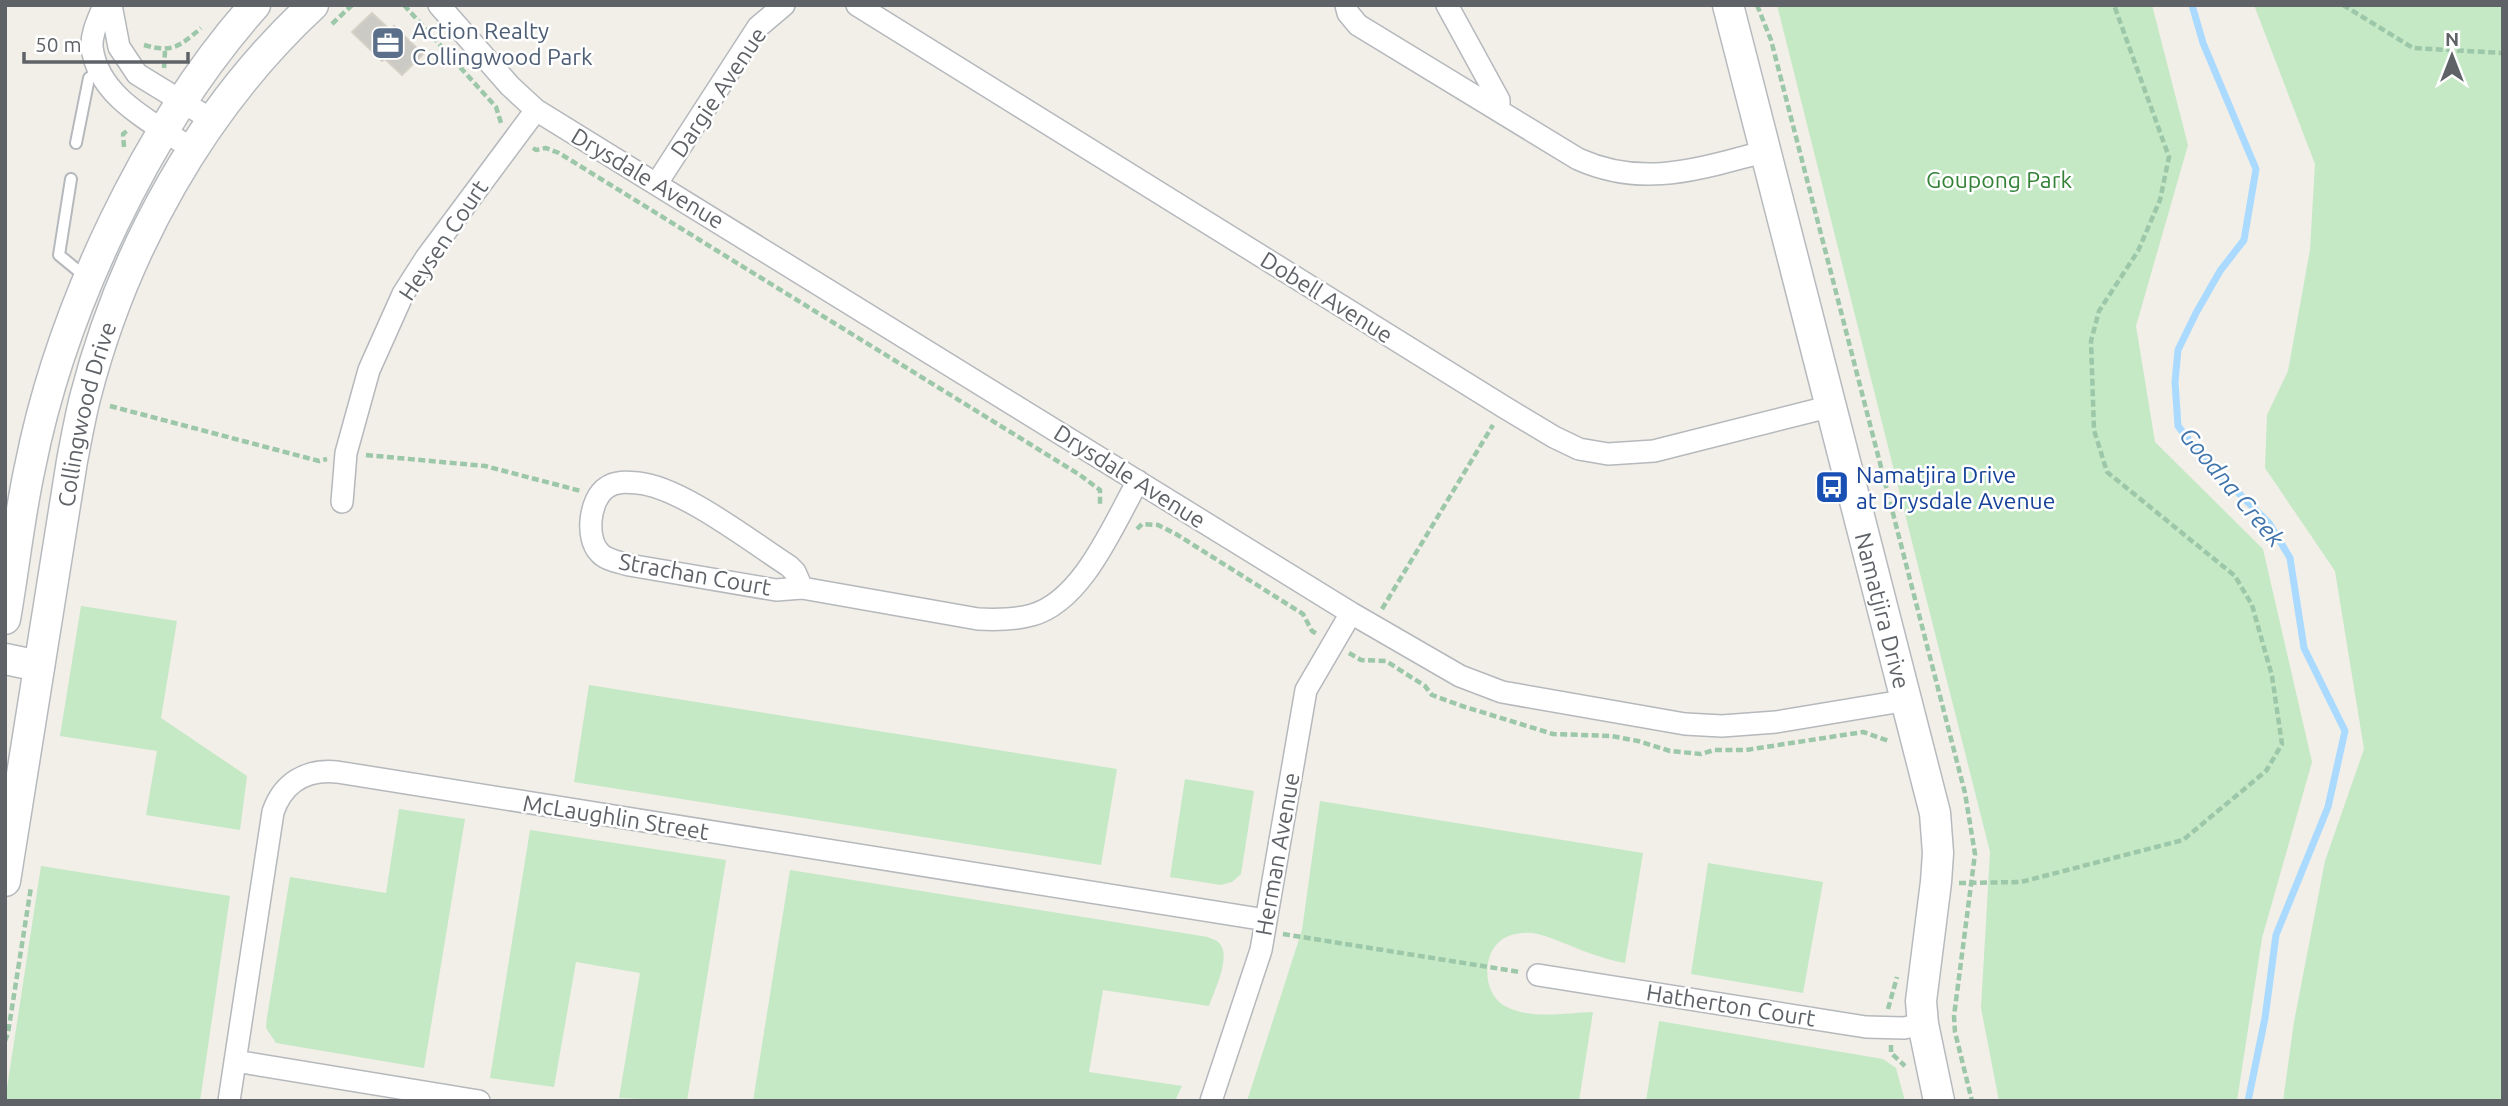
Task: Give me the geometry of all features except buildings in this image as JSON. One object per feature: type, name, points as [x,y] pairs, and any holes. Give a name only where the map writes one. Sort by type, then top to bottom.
[{"type":"main road","name":"Collingwood Drive","points":[[5,619],[35,444],[61,352],[88,279],[164,130],[219,48],[255,5]]},
{"type":"main road","name":"Namatjira Drive","points":[[1728,5],[1832,406],[1894,702],[1935,813],[1938,853],[1936,882],[1921,1001],[1923,1024],[1939,1101]]},
{"type":"main road","name":"Collingwood Drive","points":[[18,881],[39,666],[72,461],[98,352],[141,243],[192,149],[245,77],[319,18]]},
{"type":"main road","points":[[5,659],[39,666]]},
{"type":"street","points":[[104,5],[94,30],[92,46],[107,85],[117,97],[192,149]]},
{"type":"street","points":[[111,5],[119,47],[137,74],[212,120]]},
{"type":"street","name":"Drysdale Avenue","points":[[439,5],[510,86],[537,110],[1351,613],[1460,676],[1502,692],[1685,723],[1722,726],[1776,722],[1894,702]]},
{"type":"street","name":"Dargie Avenue","points":[[657,183],[758,27],[784,5]]},
{"type":"street","name":"Dobell Avenue","points":[[857,5],[1504,407],[1579,449],[1608,454],[1654,451],[1832,406]]},
{"type":"street","points":[[1346,5],[1348,13],[1357,25],[1578,159],[1607,170],[1649,175],[1683,173],[1767,151]]},
{"type":"street","points":[[1447,5],[1499,100],[1499,109]]},
{"type":"street","name":"Heysen Court","points":[[342,502],[346,453],[369,370],[403,294],[426,258],[537,110]]},
{"type":"street","name":"Strachan Court","points":[[802,588],[795,572],[789,566],[662,488],[623,482],[612,485],[599,495],[592,517],[591,533],[599,553],[628,565],[776,590],[802,588],[978,619],[1007,620],[1034,615],[1052,606],[1066,594],[1083,575],[1138,481]]},
{"type":"street","name":"Herman Avenue","points":[[1211,1101],[1252,980],[1266,920],[1306,690],[1351,613]]},
{"type":"street","name":"McLaughlin Street","points":[[229,1101],[273,812],[284,789],[295,780],[314,772],[350,774],[1266,920]]},
{"type":"street","name":"Hatherton Court","points":[[1538,975],[1866,1027],[1889,1028],[1923,1024]]},
{"type":"street","points":[[236,1061],[479,1101]]},
{"type":"lane","points":[[76,143],[89,78],[100,71]]},
{"type":"lane","points":[[71,179],[59,255],[88,279]]},
{"type":"path","points":[[319,18],[352,5]]},
{"type":"path","points":[[1936,882],[2021,882],[2183,840],[2266,771],[2282,744],[2272,676],[2252,605],[2235,576],[2107,472],[2094,430],[2091,341],[2099,311],[2138,251],[2160,201],[2169,157],[2114,5]]},
{"type":"path","points":[[2343,5],[2413,48],[2503,53]]},
{"type":"path","points":[[138,44],[164,51],[183,44],[203,26]]},
{"type":"path","points":[[164,51],[164,69]]},
{"type":"path","points":[[110,406],[113,394]]},
{"type":"path","points":[[1373,625],[1504,407]]},
{"type":"path","points":[[1892,752],[1894,702]]},
{"type":"path","points":[[5,1041],[8,1033],[18,881]]},
{"type":"path","points":[[1266,920],[1283,934],[1538,975]]},
{"type":"path","points":[[1899,966],[1888,1004],[1889,1028],[1891,1053],[1904,1065],[1907,1077]]},
{"type":"green space","name":"Goupong Park","points":[[1777,5],[2152,5],[2188,145],[2136,326],[2155,442],[2263,549],[2312,762],[2262,938],[2237,1101],[1999,1101],[1981,1008],[1990,852]]},
{"type":"green space","points":[[2254,5],[2503,5],[2503,1101],[2283,1101],[2294,1022],[2325,861],[2364,749],[2335,571],[2265,468],[2267,415],[2288,371],[2310,250],[2315,164]]},
{"type":"green space","points":[[81,606],[177,621],[161,718],[247,776],[240,830],[146,815],[157,751],[60,736]]},
{"type":"green space","points":[[589,685],[1117,769],[1101,865],[574,782]]},
{"type":"green space","points":[[1185,779],[1254,791],[1241,874],[1232,882],[1221,885],[1170,877]]},
{"type":"green space","points":[[1320,801],[1643,853],[1625,963],[1533,933],[1514,934],[1501,940],[1489,957],[1489,984],[1497,1000],[1503,1005],[1523,1013],[1535,1014],[1593,1012],[1579,1101],[1247,1101],[1302,930]]},
{"type":"green space","points":[[399,809],[465,819],[424,1068],[276,1043],[266,1028],[290,877],[386,893]]},
{"type":"green space","points":[[530,830],[726,860],[687,1101],[619,1098],[640,973],[576,962],[554,1087],[490,1078]]},
{"type":"green space","points":[[1708,863],[1823,882],[1803,993],[1691,974]]},
{"type":"green space","points":[[41,866],[230,896],[200,1101],[5,1101]]},
{"type":"green space","points":[[790,870],[1216,940],[1224,955],[1209,1006],[1103,990],[1089,1072],[1182,1086],[1175,1101],[753,1101]]},
{"type":"green space","points":[[1659,1021],[1883,1059],[1896,1068],[1905,1101],[1646,1101]]},
{"type":"waterway","name":"Goodna Creek","points":[[2192,5],[2203,43],[2256,169],[2244,240],[2220,271],[2178,350],[2175,382],[2178,426],[2203,458],[2269,523],[2290,558],[2304,648],[2345,731],[2328,807],[2276,935],[2265,1018],[2248,1101]]},
{"type":"place","name":"Action Realty Collingwood Park","points":[[388,43]]},
{"type":"place","name":"Namatjira Drive at Drysdale Avenue","points":[[1832,487]]}]
